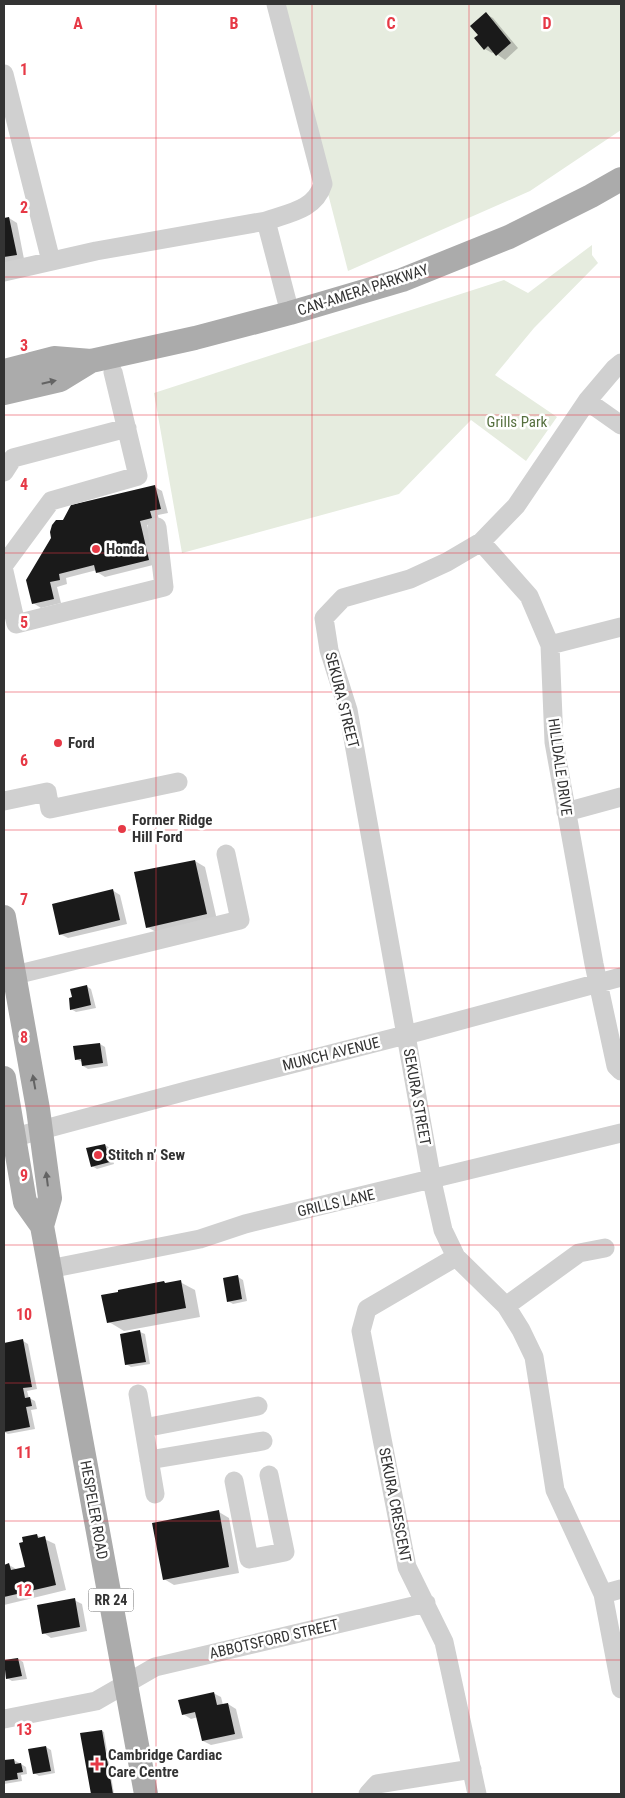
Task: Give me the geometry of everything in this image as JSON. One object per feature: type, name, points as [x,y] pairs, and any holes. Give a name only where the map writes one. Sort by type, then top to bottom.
[{"type":"main road","name":"CAN-AMERA PARKWAY","points":[[4,371],[54,358],[91,361],[194,338],[290,313],[402,280],[509,237],[621,179]]},
{"type":"main road","name":"CAN-AMERA PARKWAY","points":[[4,393],[60,380],[91,361]]},
{"type":"main road","name":"HESPELER ROAD","points":[[4,917],[41,1131],[50,1198],[42,1226]]},
{"type":"main road","name":"HESPELER ROAD","points":[[4,1078],[9,1139],[26,1202],[42,1226],[146,1794]]},
{"type":"street","points":[[4,272],[96,251],[266,221],[310,205],[320,194],[323,184],[276,4]]},
{"type":"street","points":[[4,74],[51,261]]},
{"type":"street","points":[[266,221],[290,313]]},
{"type":"street","name":"SEKURA STREET","points":[[432,1180],[348,710],[329,650],[324,618],[343,598],[410,579],[447,562],[480,542],[516,506],[587,401],[621,363]]},
{"type":"street","points":[[4,565],[51,500],[138,476],[113,372]]},
{"type":"street","points":[[587,401],[621,425]]},
{"type":"street","points":[[4,472],[13,458],[127,428]]},
{"type":"street","points":[[4,571],[16,624],[164,587],[157,527]]},
{"type":"street","name":"HILLDALE DRIVE","points":[[480,542],[529,596],[550,645],[554,742],[598,983],[616,1066],[621,1071]]},
{"type":"street","points":[[550,645],[621,627]]},
{"type":"street","points":[[4,801],[47,792],[50,809],[178,782]]},
{"type":"street","points":[[566,812],[621,797]]},
{"type":"street","points":[[15,975],[240,920],[226,854]]},
{"type":"street","name":"MUNCH AVENUE","points":[[9,1139],[621,977]]},
{"type":"street","name":"GRILLS LANE","points":[[50,1269],[200,1239],[245,1224],[621,1133]]},
{"type":"street","points":[[432,1180],[444,1230],[456,1257],[506,1306],[521,1330],[534,1357],[555,1490],[603,1594],[621,1688]]},
{"type":"street","points":[[506,1306],[579,1253],[605,1248]]},
{"type":"street","name":"SEKURA CRESCENT","points":[[456,1257],[367,1309],[361,1331],[407,1567],[444,1642],[477,1794]]},
{"type":"street","points":[[138,1394],[156,1494]]},
{"type":"street","points":[[144,1428],[258,1406]]},
{"type":"street","points":[[149,1460],[264,1441]]},
{"type":"street","points":[[234,1481],[248,1559],[286,1552],[269,1475]]},
{"type":"street","points":[[603,1594],[621,1589]]},
{"type":"street","name":"ABBOTSFORD STREET","points":[[4,1719],[96,1700],[155,1667],[426,1603]]},
{"type":"street","points":[[368,1794],[377,1784],[472,1769]]},
{"type":"green space","points":[[279,4],[621,4],[621,130],[530,191],[348,271]]},
{"type":"green space","name":"Grills Park","points":[[592,245],[592,255],[598,263],[534,328],[495,375],[557,417],[526,461],[471,420],[399,494],[182,553],[154,393],[504,280],[528,293]]},
{"type":"building","points":[[486,12],[511,43],[496,56],[488,46],[484,50],[474,38],[478,35],[470,26]]},
{"type":"building","points":[[9,217],[17,255],[4,257],[4,218]]},
{"type":"building","name":"Honda","points":[[155,485],[161,509],[150,511],[152,518],[140,521],[149,560],[96,573],[94,565],[59,574],[60,580],[50,582],[54,599],[32,604],[26,580],[51,538],[52,525],[56,520],[63,520],[71,505]]},
{"type":"building","points":[[195,860],[207,914],[146,928],[134,872]]},
{"type":"building","points":[[113,889],[120,920],[59,935],[52,904]]},
{"type":"building","points":[[87,985],[91,1005],[70,1010],[69,998],[72,997],[70,989]]},
{"type":"building","points":[[100,1043],[103,1063],[82,1066],[81,1059],[75,1060],[73,1046]]},
{"type":"building","name":"Stitch n’ Sew","points":[[105,1144],[110,1162],[91,1167],[86,1148]]},
{"type":"building","points":[[238,1275],[242,1299],[227,1302],[223,1278]]},
{"type":"building","points":[[181,1280],[186,1308],[107,1323],[101,1295],[164,1281],[165,1283]]},
{"type":"building","points":[[140,1330],[146,1362],[125,1365],[120,1334]]},
{"type":"building","points":[[23,1339],[32,1387],[23,1388],[25,1398],[30,1397],[32,1406],[26,1407],[30,1427],[4,1432],[4,1343]]},
{"type":"building","points":[[219,1510],[229,1567],[163,1580],[152,1523]]},
{"type":"building","points":[[37,1534],[38,1538],[45,1536],[56,1585],[4,1597],[4,1565],[9,1563],[11,1570],[25,1567],[19,1543],[23,1542],[22,1537]]},
{"type":"building","points":[[75,1598],[80,1627],[42,1634],[37,1605]]},
{"type":"building","points":[[18,1658],[22,1676],[6,1679],[4,1660]]},
{"type":"building","points":[[214,1692],[217,1705],[228,1703],[235,1734],[202,1741],[195,1712],[182,1715],[178,1700]]},
{"type":"building","name":"Cambridge Cardiac Care Centre","points":[[102,1730],[113,1794],[91,1794],[80,1733]]},
{"type":"building","points":[[46,1746],[51,1771],[33,1774],[28,1749]]},
{"type":"building","points":[[14,1759],[15,1764],[21,1763],[23,1772],[17,1773],[18,1779],[4,1781],[4,1760]]},
{"type":"place","name":"Honda","points":[[96,549]]},
{"type":"place","name":"Ford","points":[[58,743]]},
{"type":"place","name":"Former Ridge Hill Ford","points":[[122,829]]},
{"type":"place","name":"Stitch n’ Sew","points":[[98,1155]]},
{"type":"place","name":"Cambridge Cardiac Care Centre","points":[[97,1764]]}]
